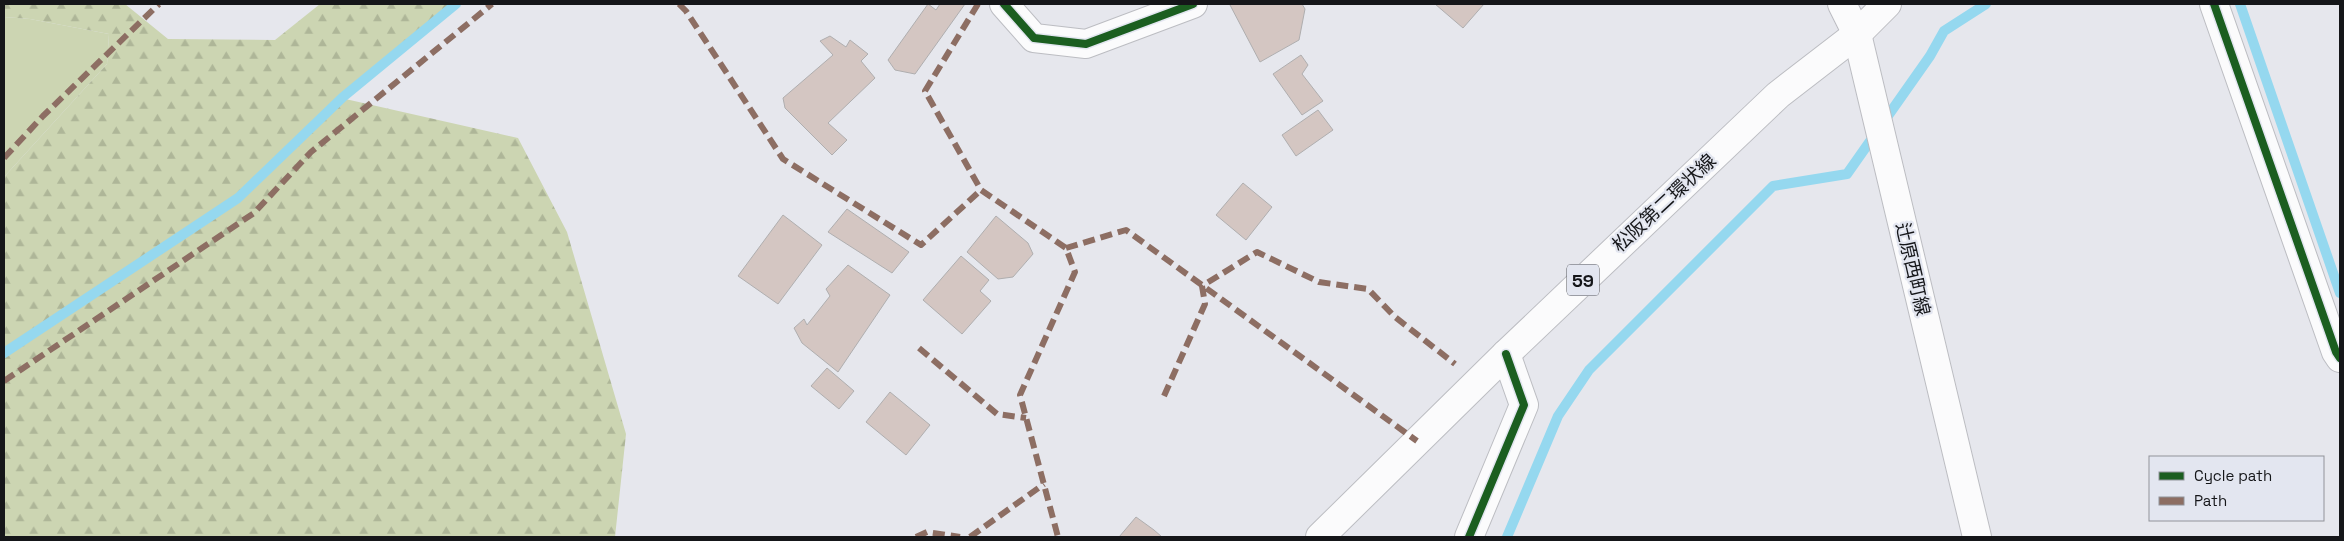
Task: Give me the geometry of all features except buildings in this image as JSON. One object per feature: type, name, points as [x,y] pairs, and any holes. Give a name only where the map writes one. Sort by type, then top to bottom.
[{"type":"main road","points":[[1004,4],[1034,38],[1086,44],[1193,4]]},
{"type":"main road","name":"辻原西町線","points":[[1842,4],[1857,34],[1977,537]]},
{"type":"main road","name":"松阪第二環状線","points":[[1320,537],[1506,354],[1778,95],[1857,34],[1887,4]]},
{"type":"main road","points":[[2214,4],[2336,352],[2340,358]]},
{"type":"main road","points":[[1469,537],[1524,405],[1506,354]]},
{"type":"green space","points":[[4,4],[125,4],[168,39],[275,40],[320,4],[451,4],[341,98],[518,138],[567,232],[626,434],[615,537],[4,537],[4,177],[107,64],[109,34],[30,19],[4,17]]},
{"type":"green space","points":[[4,17],[30,19],[109,34],[107,64],[4,177]]},
{"type":"waterway","points":[[4,353],[238,198],[343,97],[456,4]]},
{"type":"waterway","points":[[1507,537],[1558,416],[1589,370],[1773,186],[1847,174],[1930,56],[1944,31],[1986,4]]},
{"type":"waterway","points":[[2240,4],[2340,293]]},
{"type":"marked path","points":[[4,158],[43,116],[159,4]]},
{"type":"marked path","points":[[4,381],[254,213],[311,152],[492,4]]},
{"type":"marked path","points":[[679,4],[686,11],[783,159],[921,245],[981,190]]},
{"type":"marked path","points":[[978,4],[925,91],[981,190],[1066,248],[1075,272],[1020,395],[1058,537]]},
{"type":"marked path","points":[[1066,248],[1126,230],[1417,441]]},
{"type":"marked path","points":[[1164,396],[1205,304],[1202,286],[1257,252],[1319,282],[1368,289],[1395,317],[1455,364]]},
{"type":"marked path","points":[[919,348],[997,414],[1026,418]]},
{"type":"marked path","points":[[970,537],[1044,484]]},
{"type":"marked path","points":[[916,537],[927,532],[960,537]]},
{"type":"cycle path","points":[[1004,4],[1034,38],[1086,44],[1193,4]]},
{"type":"cycle path","points":[[2214,4],[2336,352],[2340,358]]},
{"type":"cycle path","points":[[1469,537],[1524,405],[1506,354]]}]
